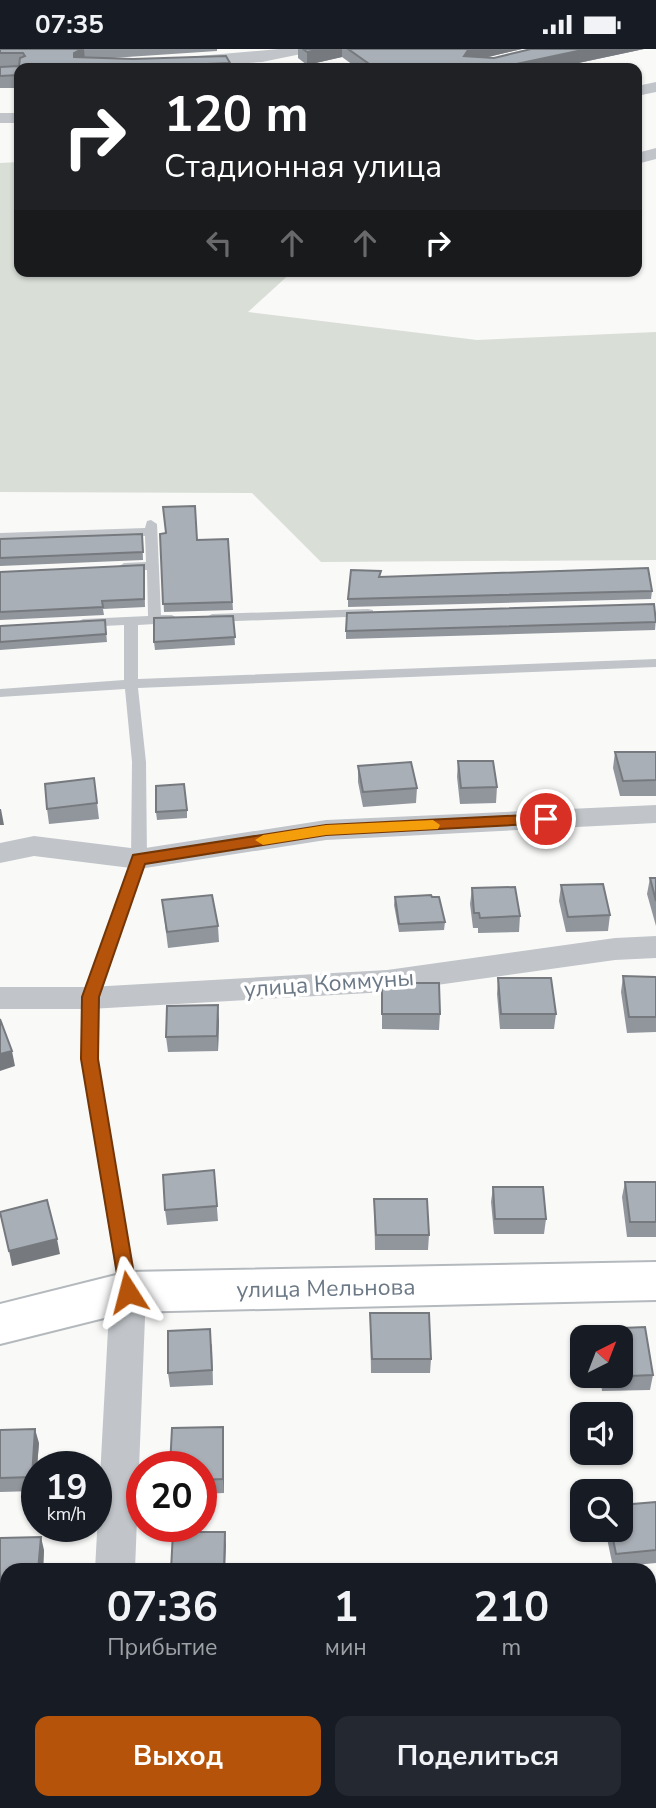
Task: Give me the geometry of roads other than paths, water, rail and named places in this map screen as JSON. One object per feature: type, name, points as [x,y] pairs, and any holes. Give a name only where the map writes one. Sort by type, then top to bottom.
[{"type":"main road","name":"улица Мельнова","points":[[0,1324],[128,1292],[656,1281]]},
{"type":"street","points":[[179,63],[262,57],[305,49]]},
{"type":"street","points":[[0,853],[34,846],[139,859],[326,830],[656,814]]},
{"type":"street","name":"улица Коммуны","points":[[0,998],[90,997],[387,981],[615,949],[656,947]]},
{"type":"street","points":[[115,1563],[128,1292]]},
{"type":"lane","points":[[0,537],[151,528],[155,619]]},
{"type":"lane","points":[[111,568],[153,566]]},
{"type":"lane","points":[[66,624],[378,613]]},
{"type":"lane","points":[[128,1292],[89,1059],[90,997],[139,859],[139,762],[131,684],[131,620]]},
{"type":"lane","points":[[0,693],[131,684],[656,663]]}]
